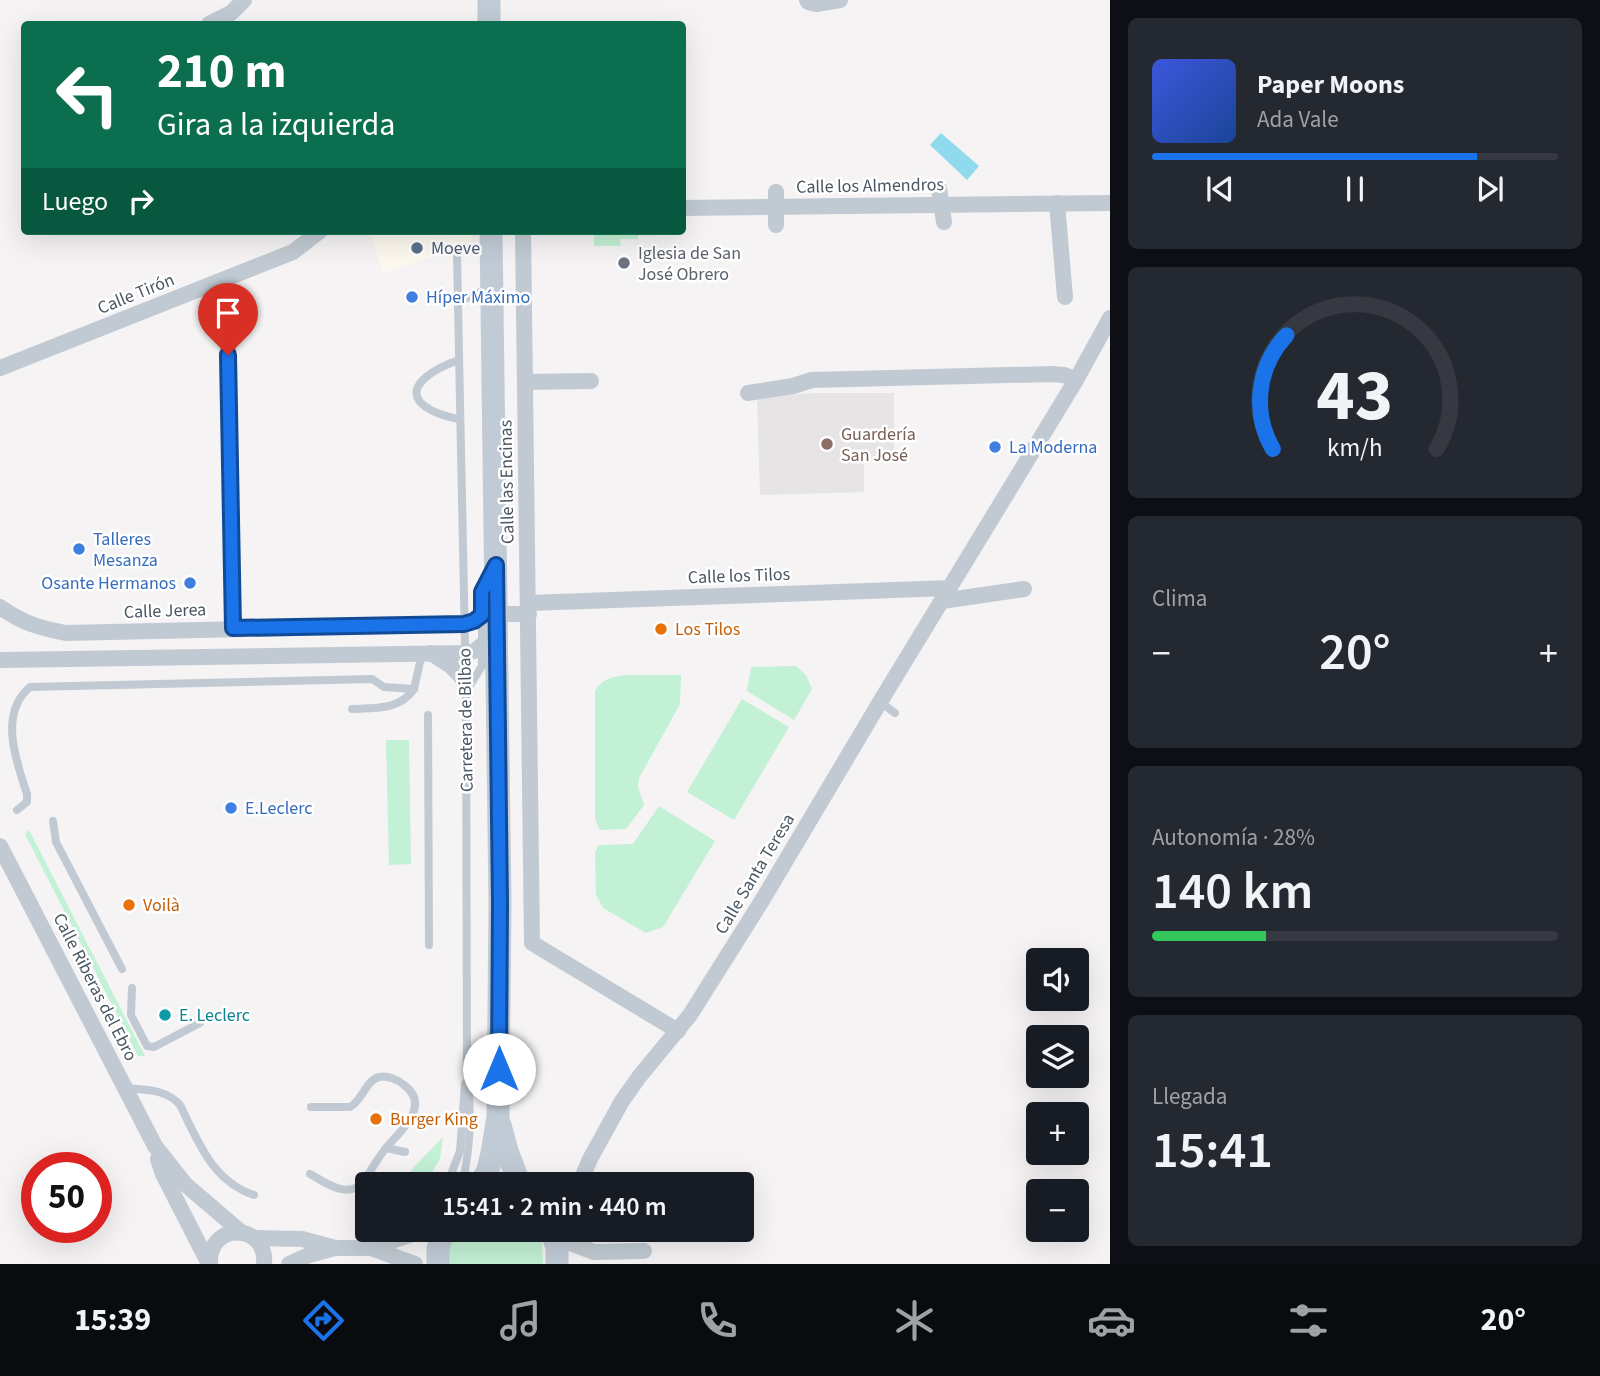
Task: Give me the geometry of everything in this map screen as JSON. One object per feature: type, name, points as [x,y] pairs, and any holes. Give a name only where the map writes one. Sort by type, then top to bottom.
[{"type":"main road","points":[[489,0],[489,21]]},
{"type":"main road","name":"Carretera de Bilbao","points":[[491,235],[496,565],[489,615],[500,903],[498,1117]]},
{"type":"main road","points":[[487,1172],[498,1117]]},
{"type":"main road","points":[[498,1117],[515,1172]]},
{"type":"main road","points":[[438,1264],[440,1242]]},
{"type":"main road","points":[[555,1242],[556,1264]]},
{"type":"street","points":[[215,21],[231,13],[244,0]]},
{"type":"street","points":[[807,1],[817,4],[840,0]]},
{"type":"street","points":[[941,197],[944,222]]},
{"type":"street","name":"Calle los Almendros","points":[[686,208],[776,199],[941,197],[1110,203]]},
{"type":"street","points":[[776,199],[776,225]]},
{"type":"street","points":[[1057,203],[1065,297]]},
{"type":"street","name":"Calle Tirón","points":[[0,368],[293,251],[315,235]]},
{"type":"street","name":"Calle las Encinas","points":[[523,235],[533,943],[678,1031]]},
{"type":"street","points":[[223,280],[227,301],[233,628]]},
{"type":"street","name":"Calle Santa Teresa","points":[[584,1172],[628,1093],[678,1031],[768,891],[1076,380],[1110,318]]},
{"type":"street","points":[[748,393],[812,380],[945,369],[1064,375],[1076,380]]},
{"type":"street","points":[[525,382],[591,381]]},
{"type":"street","points":[[494,403],[525,404]]},
{"type":"street","points":[[946,595],[1024,589]]},
{"type":"street","name":"Calle los Tilos","points":[[489,615],[529,608],[946,595]]},
{"type":"street","name":"Calle Jerea","points":[[0,607],[17,619],[38,628],[66,633],[464,624]]},
{"type":"street","points":[[464,624],[489,615]]},
{"type":"street","points":[[2,661],[465,653],[475,651],[482,645]]},
{"type":"street","points":[[426,653],[451,666],[466,687]]},
{"type":"street","name":"Calle Riberas del Ebro","points":[[0,846],[155,1146],[163,1174],[209,1264]]},
{"type":"street","name":"Calle Riberas del Ebro","points":[[155,1146],[194,1192],[247,1235]]},
{"type":"street","name":"Calle Santa Teresa","points":[[578,1172],[590,1159]]},
{"type":"street","points":[[209,1264],[212,1248],[217,1241],[232,1233],[302,1239],[335,1248]]},
{"type":"street","points":[[247,1235],[264,1251],[264,1264]]},
{"type":"street","points":[[289,1264],[335,1248],[366,1248],[386,1242]]},
{"type":"street","points":[[574,1242],[594,1252],[644,1251],[624,1264]]},
{"type":"street","points":[[366,1248],[415,1264]]},
{"type":"lane","name":"Carretera de Bilbao","points":[[457,255],[466,687],[467,1074],[471,1101],[469,1157],[465,1172]]},
{"type":"lane","points":[[458,302],[492,288]]},
{"type":"lane","points":[[459,360],[423,379],[418,388],[418,397],[423,407],[447,418],[460,419]]},
{"type":"lane","points":[[466,687],[482,666],[482,645],[489,615]]},
{"type":"lane","points":[[352,709],[395,705],[404,701],[414,689],[426,653]]},
{"type":"lane","points":[[17,810],[27,802],[27,794],[2,724],[9,702],[30,687],[372,679],[384,687],[414,689]]},
{"type":"lane","points":[[880,702],[895,713]]},
{"type":"lane","points":[[428,715],[429,945]]},
{"type":"lane","points":[[53,821],[56,842],[122,969]]},
{"type":"lane","points":[[132,988],[131,1015],[147,1046],[154,1047],[200,1023]]},
{"type":"lane","points":[[452,1172],[460,1151],[467,1074]]},
{"type":"lane","points":[[310,1174],[343,1191],[356,1189],[386,1148],[411,1121],[415,1102],[410,1090],[394,1079],[381,1076],[373,1079],[350,1107],[311,1107]]},
{"type":"lane","points":[[125,1088],[162,1092],[173,1097],[180,1105],[210,1163],[225,1180],[254,1195]]},
{"type":"lane","points":[[386,1148],[405,1152]]},
{"type":"lane","points":[[366,1248],[377,1242]]},
{"type":"shaded area","name":"Moeve","points":[[370,235],[471,235],[471,244],[383,273]]},
{"type":"shaded area","name":"Guardería San José","points":[[812,393],[894,393],[894,458],[864,460],[864,492],[760,495],[757,397]]},
{"type":"green space","points":[[594,235],[638,235],[638,239],[620,239],[621,246],[594,246]]},
{"type":"green space","points":[[796,666],[806,675],[812,689],[794,720],[747,691],[751,667]]},
{"type":"green space","points":[[626,675],[681,675],[680,704],[639,778],[638,787],[644,805],[626,829],[600,830],[595,819],[595,691],[608,679]]},
{"type":"green space","points":[[742,699],[789,727],[734,820],[687,792]]},
{"type":"green space","points":[[386,740],[409,740],[411,864],[389,865]]},
{"type":"green space","points":[[659,806],[715,841],[663,927],[646,933],[603,908],[596,895],[595,852],[599,845],[633,844]]},
{"type":"green space","points":[[29,830],[145,1056],[138,1056],[25,834]]},
{"type":"green space","points":[[443,1137],[440,1159],[432,1172],[411,1172]]},
{"type":"green space","points":[[450,1242],[542,1242],[543,1264],[449,1264]]},
{"type":"water","points":[[941,133],[979,166],[967,180],[930,145]]},
{"type":"place","name":"Moeve","points":[[417,248]]},
{"type":"place","name":"Iglesia de San José Obrero","points":[[624,263]]},
{"type":"place","name":"Híper Máximo","points":[[412,297]]},
{"type":"place","name":"Guardería San José","points":[[827,444]]},
{"type":"place","name":"La Moderna","points":[[995,447]]},
{"type":"place","name":"Talleres Mesanza","points":[[79,549]]},
{"type":"place","name":"Osante Hermanos","points":[[190,583]]},
{"type":"place","name":"Los Tilos","points":[[661,629]]},
{"type":"place","name":"E.Leclerc","points":[[231,808]]},
{"type":"place","name":"Voilà","points":[[129,905]]},
{"type":"place","name":"E. Leclerc","points":[[165,1015]]},
{"type":"place","name":"Burger King","points":[[376,1119]]},
{"type":"route","points":[[228,355],[233,628],[464,624],[482,615],[482,592],[496,565],[499,1069]]}]
